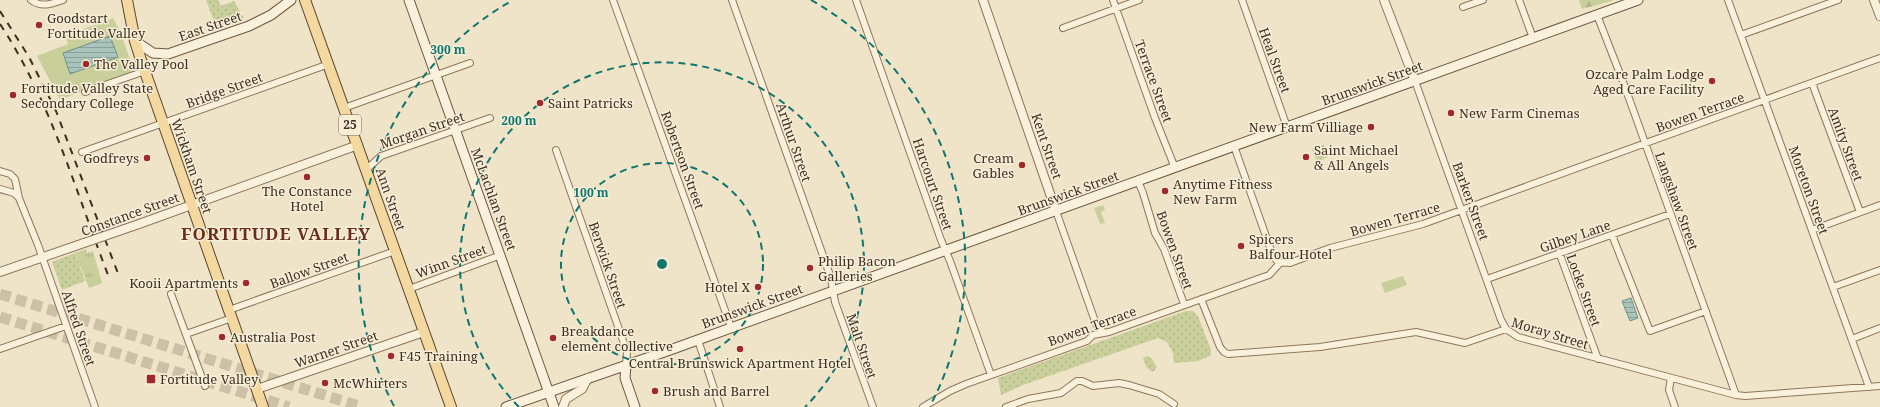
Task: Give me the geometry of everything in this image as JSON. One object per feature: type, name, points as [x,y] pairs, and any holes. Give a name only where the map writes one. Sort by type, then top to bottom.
[{"type":"main road","name":"Wickham Street","points":[[128,0],[135,41],[191,205],[263,407]]},
{"type":"main road","name":"East Street","points":[[135,41],[153,53],[168,54],[249,26],[271,15],[291,0]]},
{"type":"main road","name":"Ann Street","points":[[305,0],[367,169],[451,407]]},
{"type":"main road","name":"McLachlan Street","points":[[409,0],[554,407]]},
{"type":"main road","name":"Brunswick Street","points":[[506,407],[698,340],[1638,0]]},
{"type":"main road","points":[[626,365],[625,378],[635,407]]},
{"type":"street","points":[[30,0],[41,5],[63,0]]},
{"type":"street","name":"Robertson Street","points":[[613,0],[731,327]]},
{"type":"street","name":"Arthur Street","points":[[732,0],[827,267],[833,291]]},
{"type":"street","name":"Harcourt Street","points":[[856,0],[992,375]]},
{"type":"street","name":"Kent Street","points":[[983,0],[1096,324],[1103,332]]},
{"type":"street","name":"Terrace Street","points":[[1113,0],[1155,118],[1175,168]]},
{"type":"street","points":[[1063,28],[1140,0]]},
{"type":"street","name":"Heal Street","points":[[1242,0],[1288,127]]},
{"type":"street","points":[[1384,0],[1415,81]]},
{"type":"street","points":[[1464,7],[1483,0]]},
{"type":"street","points":[[1519,0],[1533,38]]},
{"type":"street","name":"Moreton Street","points":[[1728,0],[1869,387]]},
{"type":"street","points":[[1741,35],[1838,0]]},
{"type":"street","points":[[1874,0],[1880,16]]},
{"type":"street","name":"Langshaw Street","points":[[1596,15],[1645,144],[1736,395]]},
{"type":"street","name":"Bowen Terrace","points":[[923,407],[950,391],[1086,341],[1093,335],[1109,332],[1270,274],[1280,263],[1290,263],[1330,248],[1407,229],[1880,58]]},
{"type":"street","points":[[344,108],[470,63]]},
{"type":"street","name":"Bridge Street","points":[[82,152],[329,64]]},
{"type":"street","points":[[85,92],[145,71]]},
{"type":"street","name":"Barker Street","points":[[1415,81],[1506,329]]},
{"type":"street","name":"Amity Street","points":[[1812,83],[1860,212]]},
{"type":"street","name":"Morgan Street","points":[[367,169],[381,156],[490,118]]},
{"type":"street","name":"Constance Street","points":[[0,272],[84,244],[358,145]]},
{"type":"street","points":[[1234,146],[1271,252],[1275,259],[1280,263]]},
{"type":"street","name":"Berwick Street","points":[[556,150],[626,352],[626,365]]},
{"type":"street","name":"Alfred Street","points":[[0,171],[10,174],[15,179],[19,198],[42,257],[95,407]]},
{"type":"street","name":"Bowen Street","points":[[1138,181],[1154,226],[1155,233],[1164,248],[1184,304]]},
{"type":"street","points":[[0,189],[14,193],[19,198]]},
{"type":"street","points":[[1812,230],[1880,205]]},
{"type":"street","name":"Gilbey Lane","points":[[1487,279],[1558,252],[1612,235],[1670,214]]},
{"type":"street","points":[[1612,235],[1650,331],[1706,311]]},
{"type":"street","name":"Ballow Street","points":[[186,334],[231,314],[395,251]]},
{"type":"street","name":"Locke Street","points":[[1558,252],[1598,359]]},
{"type":"street","name":"Winn Street","points":[[409,289],[501,255]]},
{"type":"street","points":[[1833,287],[1880,270]]},
{"type":"street","name":"Malt Street","points":[[833,291],[835,302],[873,407]]},
{"type":"street","points":[[171,294],[205,386]]},
{"type":"street","name":"Moray Street","points":[[1201,299],[1221,349],[1228,354],[1320,347],[1416,332],[1465,343],[1506,329],[1518,337],[1736,395],[1745,396],[1880,386]]},
{"type":"street","points":[[1093,335],[1096,324]]},
{"type":"street","points":[[0,349],[66,326]]},
{"type":"street","points":[[1852,339],[1880,328]]},
{"type":"street","name":"Warner Street","points":[[257,389],[424,332]]},
{"type":"street","points":[[698,340],[720,407]]},
{"type":"street","points":[[563,407],[566,399],[582,389],[588,378]]},
{"type":"street","points":[[1671,378],[1669,390],[1675,407]]},
{"type":"street","points":[[1006,407],[1028,399],[1061,393],[1078,381],[1082,380],[1093,386],[1119,383],[1129,385],[1159,394],[1174,404]]},
{"type":"green space","points":[[206,0],[218,0],[221,6],[234,1],[244,18],[216,27]]},
{"type":"green space","points":[[1579,0],[1612,0],[1612,1],[1582,9]]},
{"type":"green space","name":"The Valley Pool","points":[[113,18],[120,31],[134,71],[60,100],[37,56],[68,44],[65,36]]},
{"type":"green space","points":[[1324,145],[1328,157],[1319,161],[1321,170],[1312,149]]},
{"type":"green space","points":[[1103,205],[1105,210],[1101,212],[1105,223],[1100,224],[1094,208]]},
{"type":"green space","points":[[86,249],[87,253],[93,251],[102,283],[89,288],[75,253]]},
{"type":"green space","points":[[75,253],[85,281],[62,290],[52,262]]},
{"type":"green space","points":[[1403,276],[1407,285],[1385,293],[1381,283]]},
{"type":"green space","points":[[1186,311],[1193,311],[1198,316],[1211,350],[1210,356],[1198,361],[1174,363],[1173,353],[1167,342],[1158,338],[1023,385],[1001,395],[998,378]]},
{"type":"green space","points":[[1147,356],[1151,358],[1157,367],[1153,372],[1148,369],[1143,358]]},
{"type":"water","points":[[110,36],[118,57],[70,74],[63,53]]},
{"type":"water","points":[[1631,298],[1638,318],[1630,321],[1622,301]]},
{"type":"tunnel","points":[[0,294],[362,407]]},
{"type":"tunnel","points":[[0,317],[289,407]]},
{"type":"railway","points":[[0,11],[29,57],[56,111],[119,276]]},
{"type":"railway","points":[[0,24],[18,54],[49,117],[110,280]]},
{"type":"place","name":"Goodstart Fortitude Valley","points":[[39,25]]},
{"type":"place","name":"The Valley Pool","points":[[86,64]]},
{"type":"place","name":"Ozcare Palm Lodge Aged Care Facility","points":[[1712,81]]},
{"type":"place","name":"Fortitude Valley State Secondary College","points":[[13,95]]},
{"type":"place","name":"Saint Patricks","points":[[540,103]]},
{"type":"place","name":"New Farm Cinemas","points":[[1451,113]]},
{"type":"place","name":"New Farm Villiage","points":[[1371,127]]},
{"type":"place","name":"Saint Michael & All Angels","points":[[1306,157]]},
{"type":"place","name":"Godfreys","points":[[147,158]]},
{"type":"place","name":"Cream Gables","points":[[1022,165]]},
{"type":"place","name":"The Constance Hotel","points":[[307,177]]},
{"type":"place","name":"Anytime Fitness New Farm","points":[[1165,191]]},
{"type":"place","name":"Spicers Balfour Hotel","points":[[1241,246]]},
{"type":"place","name":"Philip Bacon Galleries","points":[[810,268]]},
{"type":"place","name":"Kooii Apartments","points":[[246,283]]},
{"type":"place","name":"Hotel X","points":[[758,287]]},
{"type":"place","name":"Australia Post","points":[[222,337]]},
{"type":"place","name":"Breakdance element collective","points":[[553,338]]},
{"type":"place","name":"Central Brunswick Apartment Hotel","points":[[740,349]]},
{"type":"place","name":"F45 Training","points":[[391,356]]},
{"type":"place","name":"Fortitude Valley","points":[[151,379]]},
{"type":"place","name":"McWhirters","points":[[325,383]]},
{"type":"place","name":"Brush and Barrel","points":[[655,391]]},
{"type":"district","name":"FORTITUDE VALLEY","points":[[276,234]]}]
